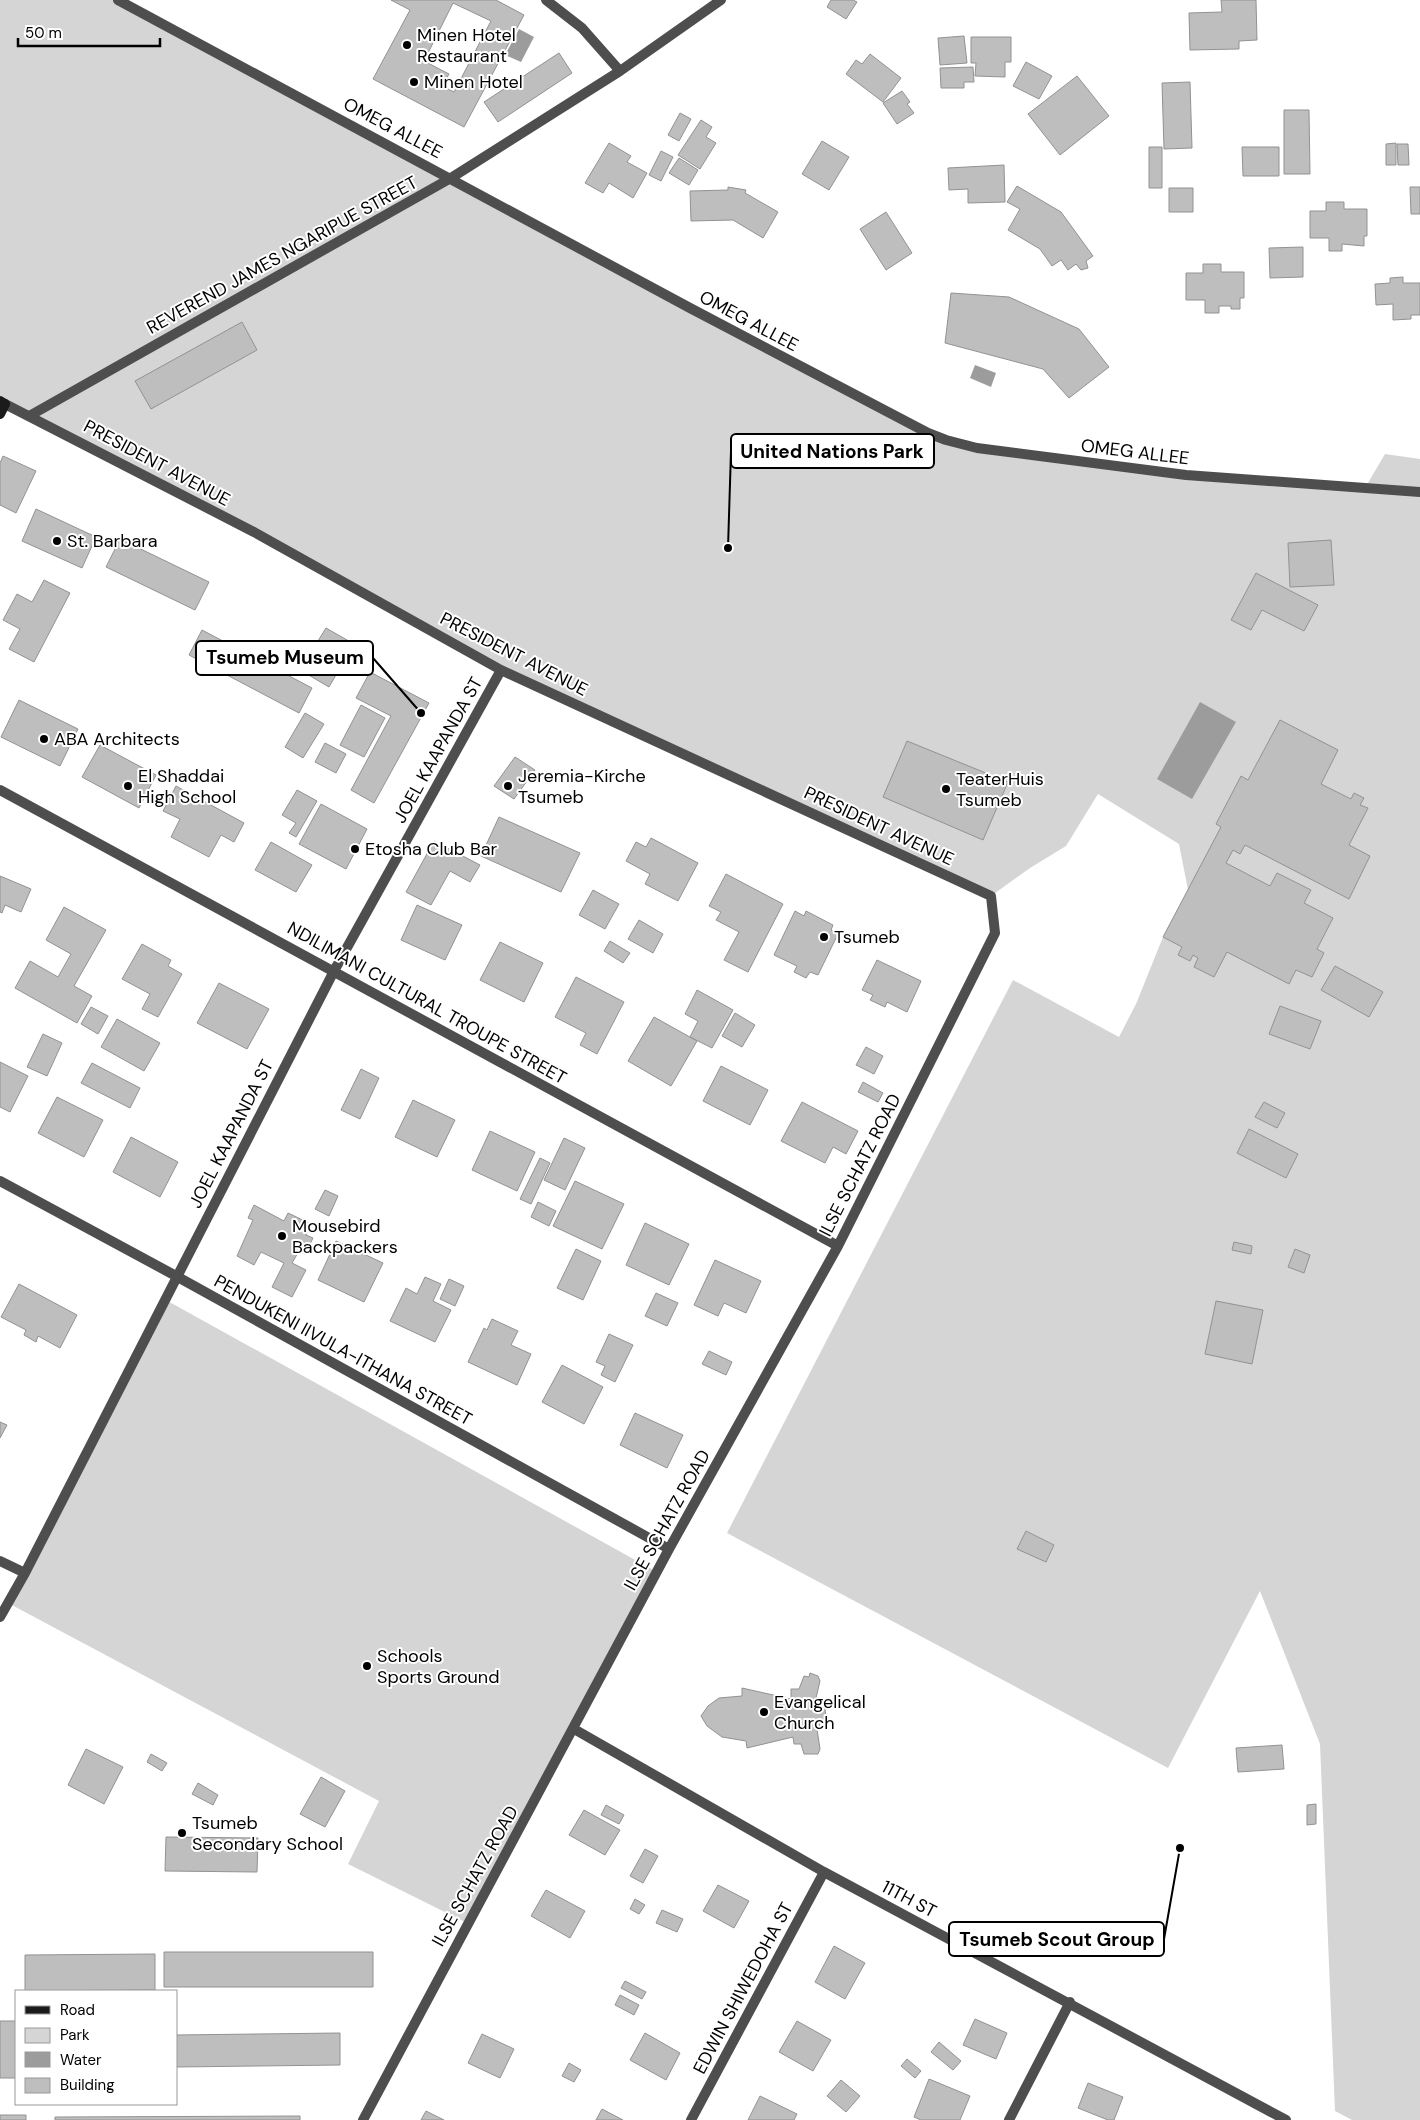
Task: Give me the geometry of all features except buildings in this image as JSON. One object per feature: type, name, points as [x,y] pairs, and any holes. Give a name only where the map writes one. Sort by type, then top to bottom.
[{"type":"street","name":"OMEG ALLEE","points":[[118,0],[690,308],[928,433],[946,440],[977,448],[1186,475],[1420,492]]},
{"type":"street","points":[[546,0],[582,28],[620,71]]},
{"type":"street","name":"REVEREND JAMES NGARIPUE STREET","points":[[31,415],[451,178],[620,71],[721,0]]},
{"type":"street","points":[[0,414],[3,403]]},
{"type":"street","name":"PRESIDENT AVENUE","points":[[3,403],[31,415],[254,532],[501,670],[991,896],[995,933]]},
{"type":"street","name":"JOEL KAAPANDA ST","points":[[0,1617],[25,1573],[334,971],[501,670]]},
{"type":"street","name":"NDILIMANI CULTURAL TROUPE STREET","points":[[0,790],[838,1246]]},
{"type":"street","name":"ILSE SCHATZ ROAD","points":[[363,2120],[669,1549],[838,1246],[995,933]]},
{"type":"street","name":"PENDUKENI IIVULA-ITHANA STREET","points":[[0,1181],[176,1276],[669,1549]]},
{"type":"street","points":[[0,1561],[25,1573]]},
{"type":"street","name":"11TH ST","points":[[574,1729],[824,1872],[1070,2002],[1286,2120]]},
{"type":"street","name":"EDWIN SHIWEDOHA ST","points":[[691,2120],[824,1872]]},
{"type":"street","points":[[1008,2120],[1070,2002]]},
{"type":"green space","points":[[0,0],[118,0],[946,440],[1186,475],[1365,488],[1385,454],[1420,459],[1420,2120],[1352,2120],[1335,2111],[1320,1744],[1260,1591],[1168,1768],[727,1533],[1013,980],[1119,1037],[1136,1004],[1163,937],[1188,890],[1179,844],[1098,794],[1066,846],[1030,868],[991,896],[501,670],[0,401]]},
{"type":"green space","name":"Schools Sports Ground","points":[[164,1299],[657,1572],[467,1923],[348,1864],[379,1801],[8,1603]]},
{"type":"water","points":[[519,29],[534,37],[521,62],[505,55]]},
{"type":"water","points":[[975,365],[996,373],[991,387],[970,378]]},
{"type":"water","points":[[1200,702],[1236,722],[1192,799],[1157,779]]},
{"type":"place","name":"Minen Hotel Restaurant","points":[[407,45]]},
{"type":"place","name":"Minen Hotel","points":[[414,82]]},
{"type":"place","name":"St. Barbara","points":[[57,541]]},
{"type":"place","name":"United Nations Park","points":[[728,548]]},
{"type":"place","name":"Tsumeb Museum","points":[[421,713]]},
{"type":"place","name":"ABA Architects","points":[[44,739]]},
{"type":"place","name":"El Shaddai High School","points":[[128,786]]},
{"type":"place","name":"Jeremia-Kirche Tsumeb","points":[[508,786]]},
{"type":"place","name":"TeaterHuis Tsumeb","points":[[946,789]]},
{"type":"place","name":"Etosha Club Bar","points":[[355,849]]},
{"type":"place","name":"Tsumeb","points":[[824,937]]},
{"type":"place","name":"Mousebird Backpackers","points":[[282,1236]]},
{"type":"place","name":"Schools Sports Ground","points":[[367,1666]]},
{"type":"place","name":"Evangelical Church","points":[[764,1712]]},
{"type":"place","name":"Tsumeb Secondary School","points":[[182,1833]]},
{"type":"place","name":"Tsumeb Scout Group","points":[[1180,1848]]}]
